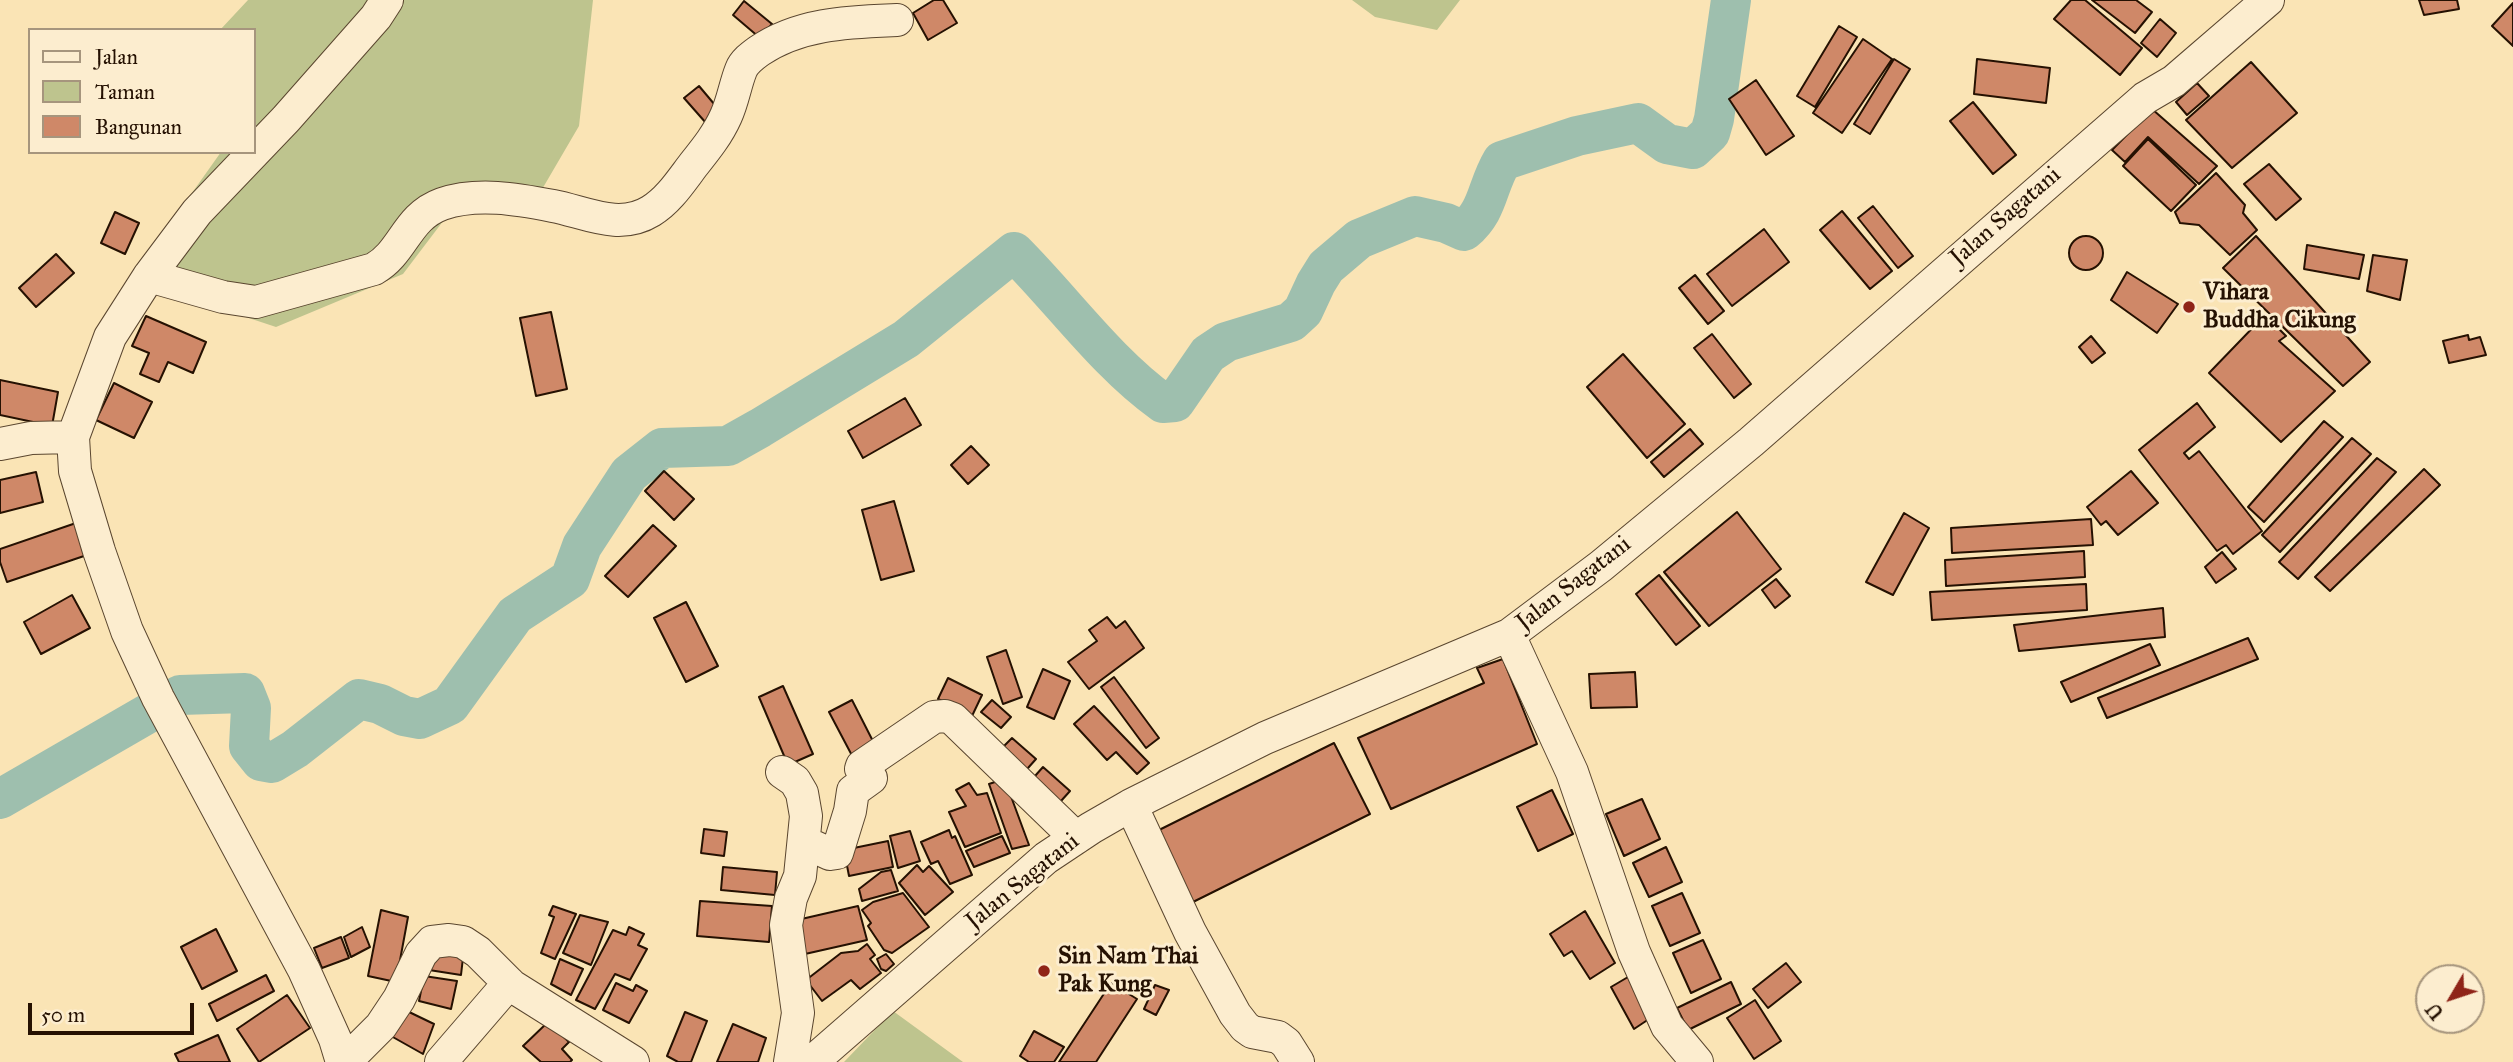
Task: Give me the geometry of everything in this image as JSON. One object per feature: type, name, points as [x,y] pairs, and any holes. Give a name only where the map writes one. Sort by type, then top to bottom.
[{"type":"street","points":[[256,151],[376,17],[387,0]]},
{"type":"street","name":"Jalan Sagatani","points":[[812,1062],[1046,858],[1076,838],[1131,805],[1265,738],[1509,635],[1601,566],[1751,442],[2145,97],[2174,81],[2268,0]]},
{"type":"street","points":[[149,276],[223,297],[256,302],[374,269],[389,259],[421,216],[430,209],[457,200],[496,197],[555,206],[591,217],[620,220],[638,217],[667,198],[710,144],[727,115],[741,71],[752,56],[772,43],[814,27],[835,23],[897,20]]},
{"type":"street","points":[[253,154],[197,212],[149,276],[110,337],[73,437],[75,471],[127,631],[158,698],[304,970],[342,1060],[353,1054],[381,1026],[399,999],[421,954],[432,942],[449,940],[463,942],[478,952],[509,983],[615,1058]]},
{"type":"street","points":[[0,444],[31,438],[73,437]]},
{"type":"street","points":[[1509,635],[1572,772],[1640,964],[1667,1026],[1697,1062]]},
{"type":"street","points":[[804,842],[830,854],[837,853],[853,791],[871,778],[861,769],[862,766],[934,717],[945,716],[953,719],[1076,838]]},
{"type":"street","points":[[782,772],[795,781],[802,793],[806,816],[800,876],[786,925],[799,1013],[790,1062]]},
{"type":"street","points":[[1131,805],[1185,923],[1236,1014],[1252,1032],[1278,1037],[1286,1043],[1298,1062]]},
{"type":"street","points":[[441,1062],[509,983]]},
{"type":"green space","points":[[248,0],[593,0],[579,126],[534,203],[450,212],[403,274],[276,327],[131,279],[220,154],[256,154],[256,28],[222,28]]},
{"type":"green space","points":[[1352,0],[1460,0],[1437,30],[1375,17]]},
{"type":"green space","points":[[893,1011],[963,1062],[844,1062]]},
{"type":"building","points":[[934,0],[943,0],[957,23],[928,40],[913,13]]},
{"type":"building","points":[[2071,0],[2085,0],[2142,48],[2120,75],[2054,19]]},
{"type":"building","points":[[2092,0],[2136,0],[2152,12],[2135,33]]},
{"type":"building","points":[[2419,0],[2457,0],[2459,9],[2424,15]]},
{"type":"building","points":[[744,1],[772,24],[760,38],[733,15]]},
{"type":"building","points":[[2513,3],[2513,46],[2492,26]]},
{"type":"building","points":[[2160,19],[2176,33],[2157,57],[2141,43]]},
{"type":"building","points":[[1839,26],[1857,37],[1815,107],[1797,96]]},
{"type":"building","points":[[1863,39],[1892,59],[1842,133],[1813,113]]},
{"type":"building","points":[[1894,59],[1910,69],[1870,134],[1854,124]]},
{"type":"building","points":[[1977,59],[2050,68],[2046,103],[1974,94]]},
{"type":"building","points":[[2251,62],[2297,113],[2232,168],[2186,120]]},
{"type":"building","points":[[1756,80],[1794,136],[1766,155],[1729,99]]},
{"type":"building","points":[[2197,83],[2209,96],[2187,115],[2176,102]]},
{"type":"building","points":[[699,86],[720,111],[706,123],[684,98]]},
{"type":"building","points":[[1973,102],[2016,155],[1993,174],[1950,121]]},
{"type":"building","points":[[2152,109],[2217,166],[2199,184],[2148,137],[2125,162],[2112,150]]},
{"type":"building","points":[[2148,139],[2196,185],[2171,211],[2123,166]]},
{"type":"building","points":[[2269,164],[2301,199],[2276,220],[2244,184]]},
{"type":"building","points":[[2216,173],[2245,205],[2243,213],[2257,230],[2230,255],[2199,225],[2180,223],[2175,212]]},
{"type":"building","points":[[1873,206],[1913,256],[1898,268],[1858,218]]},
{"type":"building","points":[[1842,211],[1892,271],[1870,289],[1820,230]]},
{"type":"building","points":[[115,212],[139,223],[125,254],[101,243]]},
{"type":"building","points":[[1764,229],[1789,262],[1732,306],[1707,274]]},
{"type":"building","points":[[2086,236],[2098,241],[2103,253],[2098,265],[2086,270],[2074,265],[2069,253],[2074,241]]},
{"type":"building","points":[[2256,236],[2370,362],[2343,386],[2223,268]]},
{"type":"building","points":[[2307,245],[2364,255],[2359,279],[2304,269]]},
{"type":"building","points":[[56,254],[74,273],[36,307],[19,288]]},
{"type":"building","points":[[2373,255],[2407,260],[2400,300],[2367,291]]},
{"type":"building","points":[[2127,272],[2178,304],[2157,333],[2111,300]]},
{"type":"building","points":[[1695,275],[1724,311],[1708,324],[1679,288]]},
{"type":"building","points":[[551,312],[567,389],[536,396],[520,318]]},
{"type":"building","points":[[2265,315],[2286,336],[2279,341],[2335,391],[2281,442],[2209,373]]},
{"type":"building","points":[[146,316],[206,342],[193,373],[168,362],[159,382],[140,374],[149,353],[132,346]]},
{"type":"building","points":[[1712,334],[1751,384],[1734,398],[1694,348]]},
{"type":"building","points":[[2468,335],[2469,340],[2480,337],[2486,355],[2449,363],[2443,341]]},
{"type":"building","points":[[2091,336],[2105,353],[2092,363],[2079,347]]},
{"type":"building","points":[[1623,354],[1685,424],[1647,458],[1587,387]]},
{"type":"building","points":[[0,380],[58,392],[52,426],[0,415]]},
{"type":"building","points":[[114,383],[152,402],[134,438],[96,420]]},
{"type":"building","points":[[905,398],[921,425],[863,458],[848,431]]},
{"type":"building","points":[[2197,403],[2215,427],[2184,453],[2189,459],[2199,451],[2262,531],[2233,554],[2226,545],[2217,551],[2139,450]]},
{"type":"building","points":[[2324,421],[2343,437],[2264,522],[2248,507]]},
{"type":"building","points":[[1690,429],[1703,444],[1664,477],[1651,462]]},
{"type":"building","points":[[2352,438],[2371,454],[2280,552],[2262,535]]},
{"type":"building","points":[[971,446],[989,465],[968,484],[951,465]]},
{"type":"building","points":[[2377,458],[2396,472],[2298,579],[2279,562]]},
{"type":"building","points":[[2424,469],[2440,485],[2330,591],[2315,577]]},
{"type":"building","points":[[664,471],[694,499],[674,520],[645,491]]},
{"type":"building","points":[[2131,471],[2158,503],[2118,535],[2106,521],[2101,525],[2087,507]]},
{"type":"building","points":[[36,472],[43,502],[0,513],[0,480]]},
{"type":"building","points":[[894,501],[914,571],[881,580],[862,510]]},
{"type":"building","points":[[1737,512],[1781,569],[1709,626],[1664,572]]},
{"type":"building","points":[[1904,513],[1929,528],[1893,595],[1866,582]]},
{"type":"building","points":[[2091,519],[2093,545],[1952,553],[1951,528]]},
{"type":"building","points":[[76,523],[87,555],[7,582],[0,562],[0,549]]},
{"type":"building","points":[[653,525],[676,546],[628,597],[605,576]]},
{"type":"building","points":[[2084,551],[2085,577],[1946,586],[1945,560]]},
{"type":"building","points":[[2222,552],[2236,569],[2216,583],[2205,567]]},
{"type":"building","points":[[1659,575],[1700,626],[1676,645],[1636,594]]},
{"type":"building","points":[[1776,579],[1790,596],[1775,608],[1762,590]]},
{"type":"building","points":[[2086,584],[2087,610],[1932,620],[1930,592]]},
{"type":"building","points":[[72,595],[90,628],[41,654],[24,622]]},
{"type":"building","points":[[686,602],[718,666],[686,682],[654,618]]},
{"type":"building","points":[[2163,608],[2165,637],[2019,651],[2014,625]]},
{"type":"building","points":[[1107,617],[1116,628],[1125,621],[1144,648],[1089,689],[1068,662],[1097,641],[1089,630]]},
{"type":"building","points":[[2248,638],[2258,659],[2107,718],[2098,698]]},
{"type":"building","points":[[2150,644],[2160,665],[2071,702],[2061,682]]},
{"type":"building","points":[[1006,650],[1022,697],[1003,704],[987,657]]},
{"type":"building","points":[[1503,659],[1537,744],[1391,809],[1358,738],[1484,683],[1477,668]]},
{"type":"building","points":[[1043,669],[1070,681],[1054,719],[1027,707]]},
{"type":"building","points":[[1635,672],[1637,707],[1591,708],[1589,674]]},
{"type":"building","points":[[1114,677],[1159,738],[1146,748],[1101,687]]},
{"type":"building","points":[[948,678],[982,695],[972,716],[938,699]]},
{"type":"building","points":[[783,686],[813,754],[788,765],[759,697]]},
{"type":"building","points":[[852,700],[879,753],[857,765],[829,712]]},
{"type":"building","points":[[992,700],[1011,717],[1001,728],[981,712]]},
{"type":"building","points":[[1094,706],[1149,763],[1137,774],[1116,752],[1107,760],[1074,724]]},
{"type":"building","points":[[1012,738],[1036,759],[1020,777],[997,753]]},
{"type":"building","points":[[1334,743],[1370,814],[1189,904],[1153,833]]},
{"type":"building","points":[[1043,767],[1070,791],[1052,811],[1027,785]]},
{"type":"building","points":[[1001,780],[1009,791],[1029,845],[1012,849],[989,784]]},
{"type":"building","points":[[969,783],[977,795],[987,793],[1001,833],[965,847],[949,812],[966,806],[956,790]]},
{"type":"building","points":[[1552,790],[1573,834],[1538,851],[1517,807]]},
{"type":"building","points":[[1642,799],[1660,839],[1624,856],[1606,814]]},
{"type":"building","points":[[704,829],[727,832],[724,856],[701,853]]},
{"type":"building","points":[[949,830],[952,838],[955,836],[972,875],[950,884],[938,861],[931,864],[921,842]]},
{"type":"building","points":[[910,831],[920,861],[898,868],[890,836]]},
{"type":"building","points":[[1002,836],[1010,853],[974,867],[966,851]]},
{"type":"building","points":[[888,841],[893,867],[849,876],[844,850]]},
{"type":"building","points":[[1666,847],[1682,882],[1649,897],[1633,863]]},
{"type":"building","points":[[917,865],[923,872],[929,866],[953,892],[925,915],[899,883]]},
{"type":"building","points":[[723,867],[777,872],[775,895],[721,890]]},
{"type":"building","points":[[891,870],[898,891],[862,901],[859,889],[881,872]]},
{"type":"building","points":[[903,893],[929,927],[892,953],[884,950],[868,926],[871,923],[862,910],[873,902]]},
{"type":"building","points":[[1682,893],[1700,933],[1670,946],[1652,906]]},
{"type":"building","points":[[700,901],[772,906],[769,942],[697,936]]},
{"type":"building","points":[[553,906],[576,914],[555,959],[541,953],[554,917],[549,915]]},
{"type":"building","points":[[858,906],[867,940],[805,954],[797,920]]},
{"type":"building","points":[[381,910],[408,917],[396,982],[368,976]]},
{"type":"building","points":[[1585,911],[1615,963],[1590,979],[1572,951],[1564,956],[1550,934]]},
{"type":"building","points":[[580,915],[608,922],[591,965],[563,953]]},
{"type":"building","points":[[362,927],[370,947],[351,957],[344,937]]},
{"type":"building","points":[[629,927],[644,934],[638,945],[647,949],[630,980],[615,974],[595,1009],[576,1000],[613,930],[626,935]]},
{"type":"building","points":[[216,929],[237,971],[202,989],[181,947]]},
{"type":"building","points":[[341,937],[349,958],[322,968],[314,948]]},
{"type":"building","points":[[1703,940],[1721,979],[1691,993],[1673,953]]},
{"type":"building","points":[[433,943],[464,949],[461,975],[429,970]]},
{"type":"building","points":[[867,944],[875,955],[870,959],[881,973],[860,989],[851,980],[822,1001],[806,980],[841,953],[858,951]]},
{"type":"building","points":[[886,954],[894,964],[886,971],[881,969],[877,959]]},
{"type":"building","points":[[560,959],[583,969],[571,995],[551,984]]},
{"type":"building","points":[[1786,963],[1801,982],[1768,1008],[1753,989]]},
{"type":"building","points":[[266,975],[274,991],[217,1021],[209,1004]]},
{"type":"building","points":[[424,976],[457,981],[451,1009],[419,1001]]},
{"type":"building","points":[[1628,977],[1652,1017],[1634,1029],[1611,987]]},
{"type":"building","points":[[1731,982],[1741,1004],[1688,1030],[1677,1008]]},
{"type":"building","points":[[616,983],[633,991],[636,985],[647,991],[629,1023],[603,1010]]},
{"type":"building","points":[[1111,983],[1137,999],[1096,1062],[1059,1062]]},
{"type":"building","points":[[1155,985],[1169,990],[1156,1015],[1144,1009]]},
{"type":"building","points":[[287,995],[310,1028],[259,1062],[237,1029]]},
{"type":"building","points":[[1755,1000],[1781,1041],[1754,1059],[1727,1018]]},
{"type":"building","points":[[407,1011],[434,1024],[423,1054],[391,1036]]},
{"type":"building","points":[[685,1012],[707,1021],[691,1062],[678,1062],[667,1056]]},
{"type":"building","points":[[548,1022],[569,1042],[562,1049],[572,1060],[570,1062],[541,1062],[523,1046]]},
{"type":"building","points":[[733,1024],[766,1038],[758,1062],[717,1062]]},
{"type":"building","points":[[1034,1031],[1064,1047],[1054,1062],[1029,1062],[1020,1056]]},
{"type":"building","points":[[218,1035],[230,1062],[179,1062],[175,1054]]},
{"type":"waterway","points":[[0,799],[180,695],[245,693],[251,708],[249,746],[261,761],[272,763],[295,749],[359,699],[380,704],[404,716],[420,719],[450,705],[515,615],[570,579],[582,546],[629,474],[662,448],[728,446],[760,428],[906,339],[1014,252],[1123,369],[1163,403],[1175,402],[1208,354],[1226,342],[1291,322],[1303,311],[1326,267],[1359,239],[1415,216],[1446,223],[1464,231],[1483,207],[1502,161],[1577,136],[1638,123],[1667,144],[1693,149],[1710,133],[1714,119],[1731,0]]},
{"type":"place","name":"Vihara Buddha Cikung","points":[[2189,307]]},
{"type":"place","name":"Sin Nam Thai Pak Kung","points":[[1044,971]]}]
